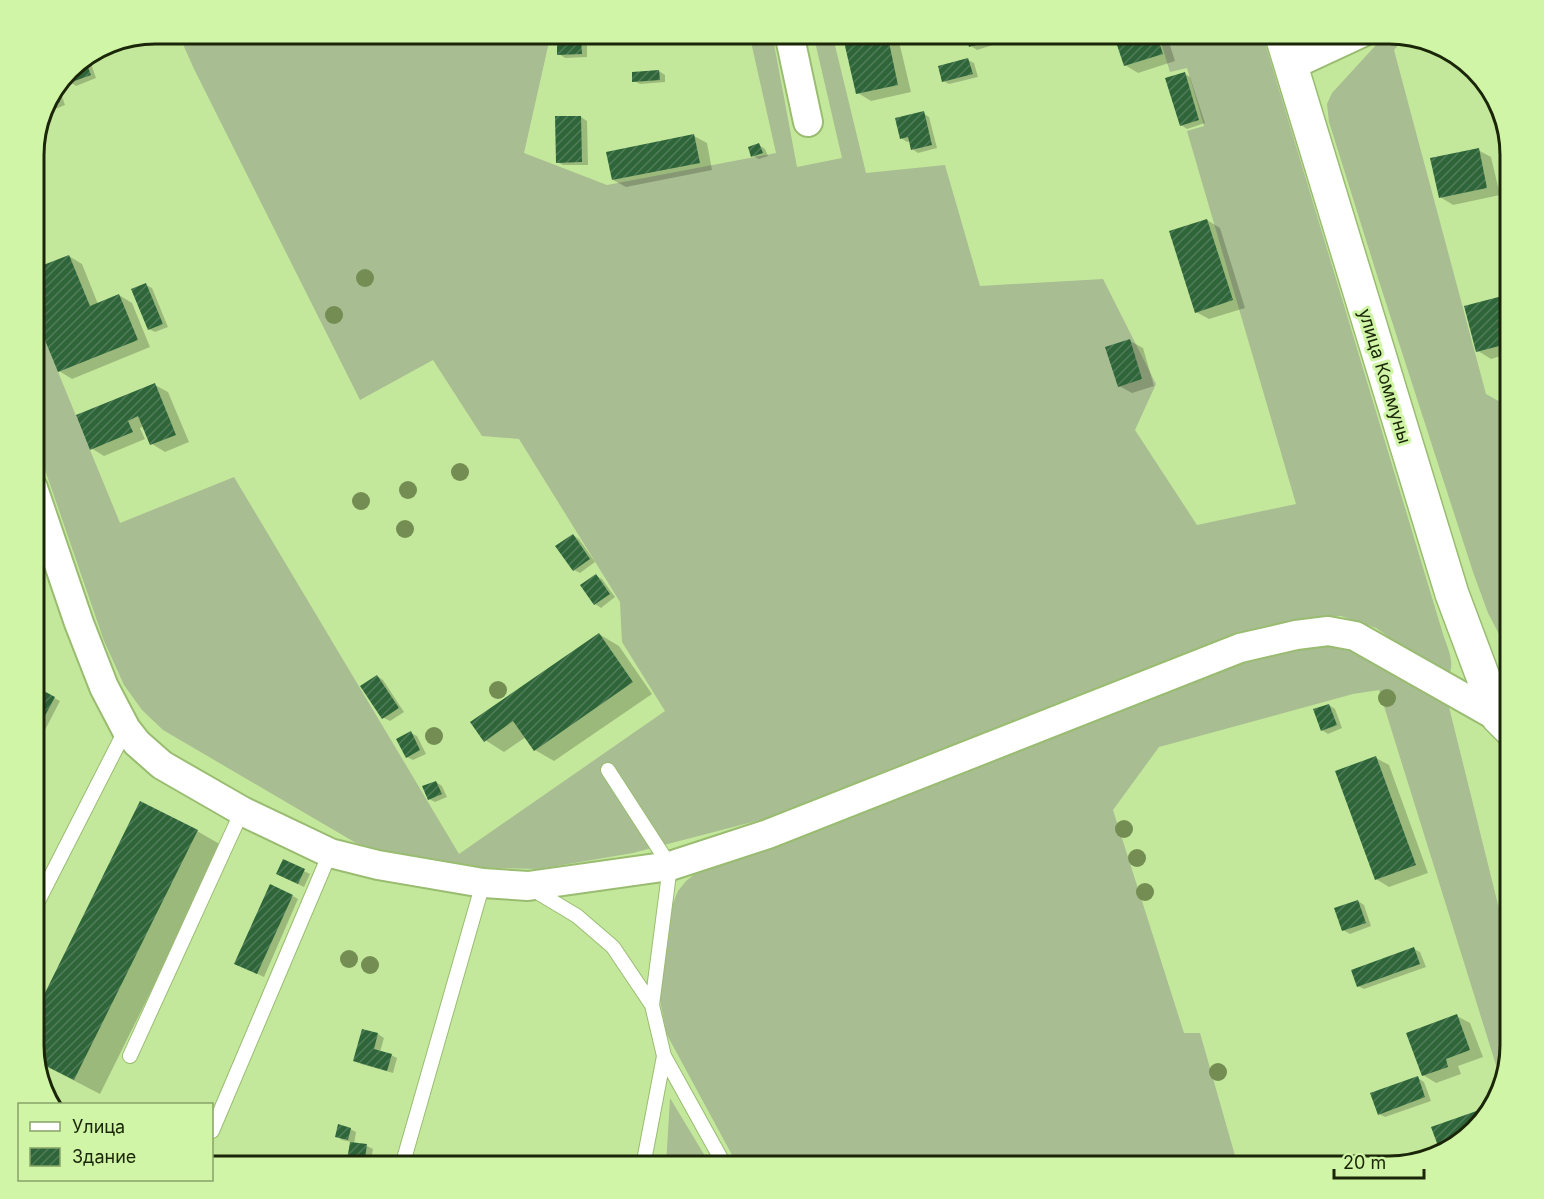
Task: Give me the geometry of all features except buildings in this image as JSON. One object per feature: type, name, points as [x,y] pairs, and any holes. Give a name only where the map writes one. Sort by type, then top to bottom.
[{"type":"street","points":[[791,44],[808,122]]},
{"type":"street","name":"улица Коммуны","points":[[1284,44],[1452,594],[1500,713]]},
{"type":"street","points":[[1290,66],[1337,44]]},
{"type":"street","points":[[44,520],[104,687],[126,729],[137,743],[162,765],[242,811],[330,853],[378,865],[483,883],[528,886],[670,866],[768,834],[1240,648],[1296,634],[1328,631],[1355,636],[1500,721]]},
{"type":"lane","points":[[44,889],[126,729]]},
{"type":"lane","points":[[608,770],[670,866],[652,1005],[664,1056],[719,1156]]},
{"type":"lane","points":[[130,1056],[242,811]]},
{"type":"lane","points":[[213,1129],[330,853]]},
{"type":"lane","points":[[405,1156],[483,883]]},
{"type":"lane","points":[[528,886],[577,916],[613,947],[652,1005]]},
{"type":"lane","points":[[646,1156],[664,1056]]},
{"type":"green space","points":[[183,44],[549,44],[524,153],[607,185],[776,153],[751,44],[774,44],[797,167],[842,158],[816,44],[835,44],[866,173],[945,165],[980,286],[1103,279],[1156,384],[1135,430],[1197,525],[1296,504],[1187,131],[1204,126],[1187,68],[1170,72],[1161,44],[1265,44],[1449,650],[1450,673],[1447,678],[1376,628],[1341,616],[1304,618],[1193,650],[764,819],[633,853],[539,869],[451,867],[356,843],[163,730],[142,710],[124,685],[104,641],[44,467],[44,338],[120,523],[234,477],[459,854],[665,711],[622,642],[620,602],[519,439],[482,436],[433,360],[360,400]]},
{"type":"green space","points":[[1377,44],[1399,44],[1394,50],[1486,394],[1500,402],[1500,636],[1488,613],[1473,572],[1329,122],[1327,104],[1332,93]]},
{"type":"green space","points":[[1314,643],[1346,643],[1421,683],[1449,707],[1500,913],[1500,1059],[1498,1070],[1379,690],[1353,694],[1159,747],[1113,810],[1184,1033],[1200,1033],[1235,1156],[733,1156],[666,1033],[658,989],[671,908],[678,891],[686,881],[696,873],[1214,671]]},
{"type":"green space","points":[[670,1098],[705,1156],[667,1156]]}]
